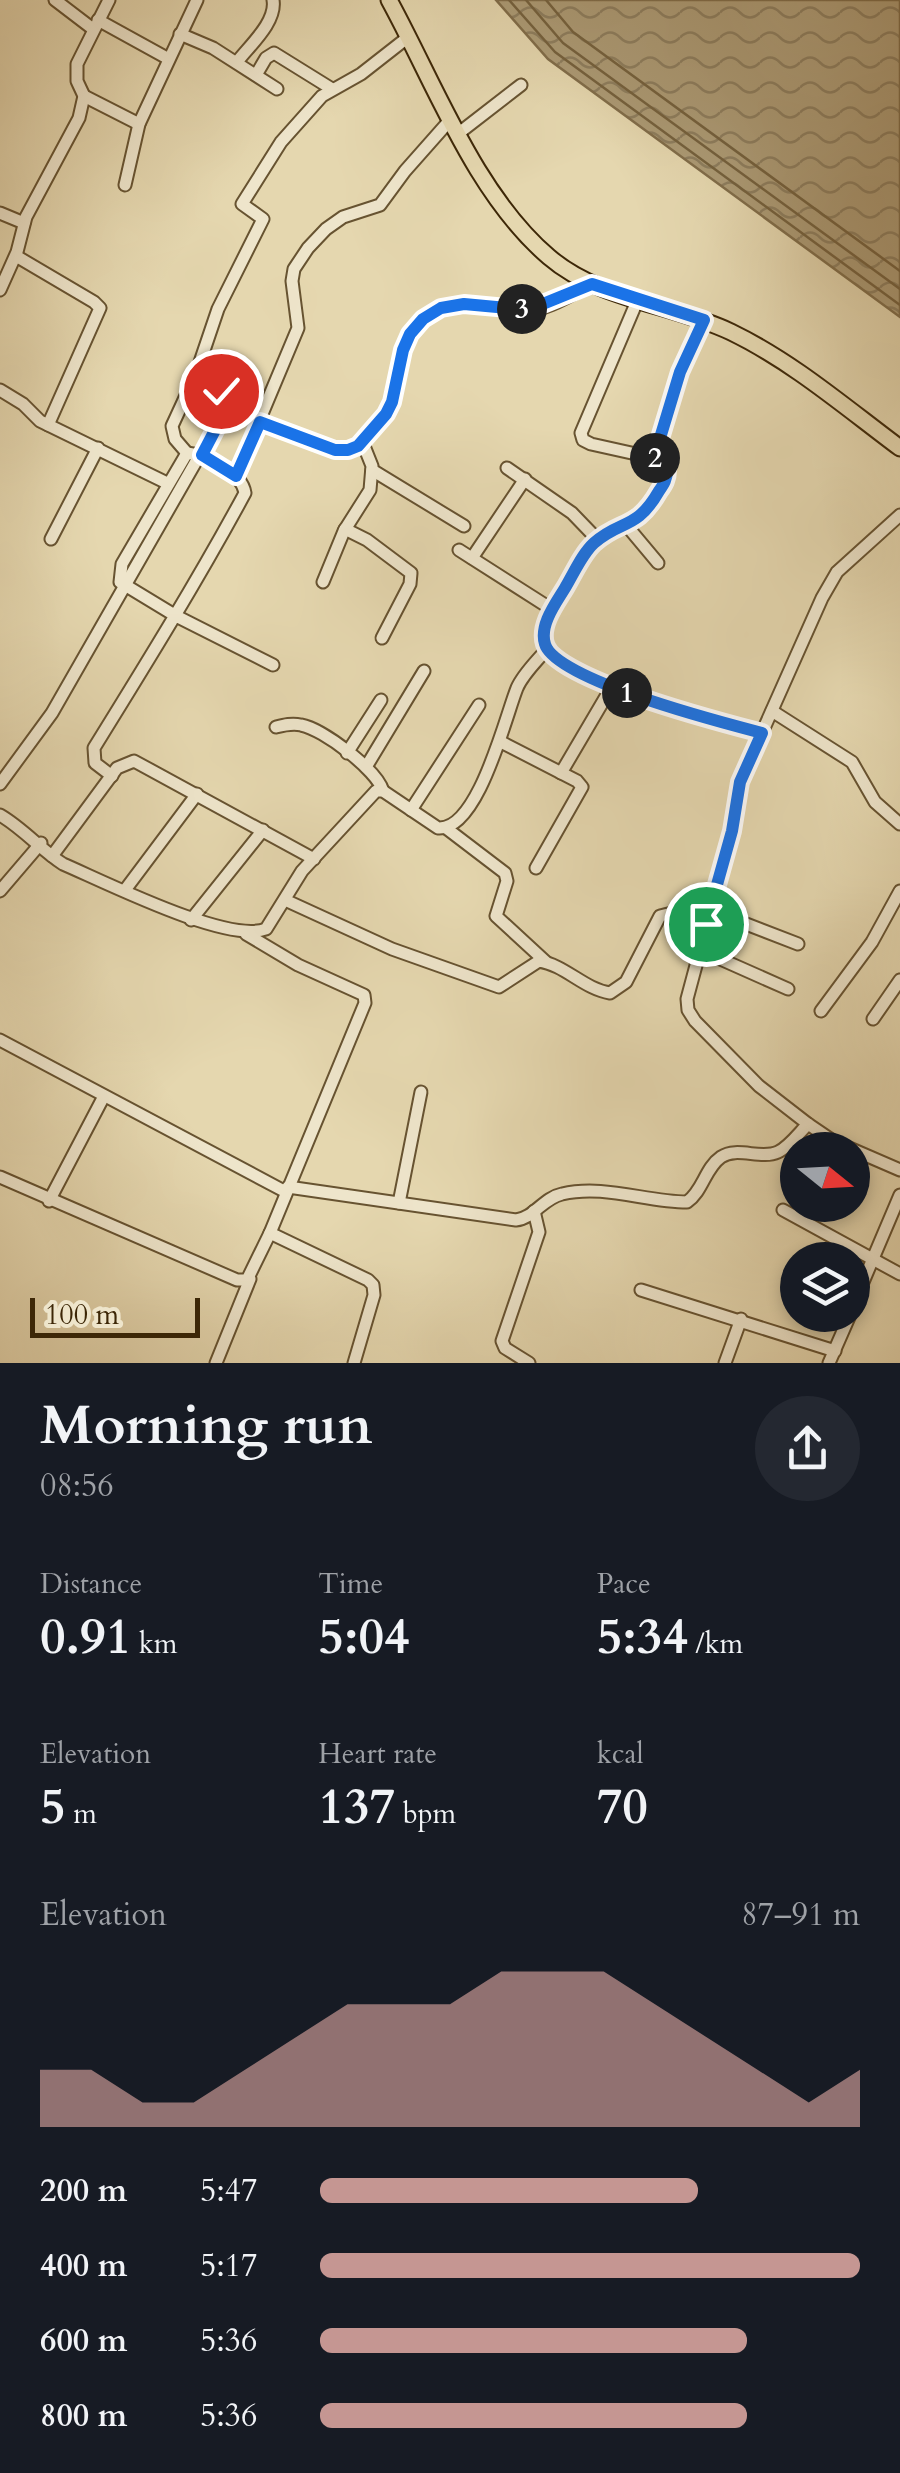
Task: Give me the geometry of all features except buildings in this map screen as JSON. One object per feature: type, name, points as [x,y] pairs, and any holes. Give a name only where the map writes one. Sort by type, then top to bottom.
[{"type":"main road","points":[[389,0],[495,194],[531,239],[558,264],[592,284],[704,320],[748,341],[788,364],[900,448]]},
{"type":"street","points":[[55,0],[96,25],[167,58]]},
{"type":"street","points":[[0,290],[16,256],[24,223],[80,118],[84,96],[75,72],[109,0]]},
{"type":"street","points":[[124,185],[138,124],[196,0]]},
{"type":"street","points":[[237,62],[270,19],[274,0]]},
{"type":"street","points":[[180,34],[213,48],[277,89]]},
{"type":"street","points":[[112,776],[95,764],[94,748],[176,616],[245,492],[236,476],[202,455],[187,453],[175,439],[172,426],[196,374],[218,309],[263,219],[242,204],[281,142],[322,96],[360,74],[408,38]]},
{"type":"street","points":[[256,76],[266,58],[274,54],[332,88]]},
{"type":"street","points":[[236,476],[298,328],[292,281],[308,248],[343,216],[380,205],[404,171],[455,126],[521,86]]},
{"type":"street","points":[[84,96],[138,124]]},
{"type":"street","points":[[0,213],[24,223]]},
{"type":"street","points":[[16,256],[100,308],[48,424]]},
{"type":"street","points":[[260,422],[335,450],[348,450],[362,441],[392,402],[403,350],[423,319],[441,308],[464,304],[528,310],[592,284]]},
{"type":"street","points":[[638,299],[581,432],[583,440],[591,444],[654,458],[667,470],[667,477],[648,510],[598,540],[582,559],[553,610],[543,638],[546,650],[555,659],[612,688],[762,733]]},
{"type":"street","points":[[654,458],[680,372],[704,320]]},
{"type":"street","points":[[0,783],[52,713],[226,409],[227,401],[221,391],[196,374]]},
{"type":"street","points":[[0,390],[48,424],[167,483]]},
{"type":"street","points":[[322,582],[345,530],[370,490],[372,470],[362,441]]},
{"type":"street","points":[[51,540],[98,448]]},
{"type":"street","points":[[187,453],[118,576],[127,587],[176,616],[273,665]]},
{"type":"street","points":[[507,468],[572,513],[598,540]]},
{"type":"street","points":[[372,470],[464,526]]},
{"type":"street","points":[[472,558],[525,480]]},
{"type":"street","points":[[900,515],[837,572],[740,782],[732,831],[687,999],[695,1021],[758,1086],[833,1141],[900,1170]]},
{"type":"street","points":[[627,526],[658,562]]},
{"type":"street","points":[[345,530],[367,540],[411,574],[410,584],[382,638]]},
{"type":"street","points":[[460,550],[553,610]]},
{"type":"street","points":[[276,727],[302,725],[366,766],[377,776],[383,791],[438,828],[446,828],[470,806],[501,742],[519,684],[546,650]]},
{"type":"street","points":[[366,766],[424,671]]},
{"type":"street","points":[[562,773],[612,688]]},
{"type":"street","points":[[347,753],[381,700]]},
{"type":"street","points":[[411,810],[478,704]]},
{"type":"street","points":[[772,711],[852,762],[875,802],[900,824]]},
{"type":"street","points":[[501,742],[582,787],[536,868]]},
{"type":"street","points":[[52,856],[112,776],[126,762],[134,761],[314,858]]},
{"type":"street","points":[[246,934],[266,929],[302,871],[368,796],[383,791]]},
{"type":"street","points":[[125,890],[197,794]]},
{"type":"street","points":[[0,815],[42,844],[52,856],[191,920],[246,934],[298,965],[364,996],[365,1003],[216,1363]]},
{"type":"street","points":[[446,828],[506,873],[496,916],[546,962],[600,992],[610,993],[626,982],[665,912],[706,924]]},
{"type":"street","points":[[191,920],[263,830]]},
{"type":"street","points":[[0,892],[42,844]]},
{"type":"street","points":[[821,1011],[872,942],[900,891]]},
{"type":"street","points":[[285,900],[392,950],[492,987],[506,985],[538,961],[546,962]]},
{"type":"street","points":[[710,910],[798,944]]},
{"type":"street","points":[[700,950],[788,988]]},
{"type":"street","points":[[874,1019],[900,980]]},
{"type":"street","points":[[0,1040],[103,1098],[287,1189],[516,1220],[527,1218],[554,1196],[576,1192],[687,1202],[720,1158],[728,1153],[781,1151],[808,1124]]},
{"type":"street","points":[[399,1203],[422,1092]]},
{"type":"street","points":[[49,1201],[103,1098]]},
{"type":"street","points":[[0,1177],[242,1282],[250,1276]]},
{"type":"street","points":[[870,1267],[900,1196]]},
{"type":"street","points":[[529,1363],[505,1348],[502,1333],[539,1232],[534,1211]]},
{"type":"street","points":[[805,1222],[900,1274]]},
{"type":"street","points":[[270,1232],[373,1286],[374,1295],[354,1363]]},
{"type":"street","points":[[641,1290],[740,1320],[832,1357],[843,1332]]},
{"type":"street","points":[[725,1363],[740,1320]]},
{"type":"water","points":[[496,0],[900,0],[900,317],[548,59]]},
{"type":"route","points":[[221,391],[227,401],[226,409],[202,455],[236,476],[260,422],[335,450],[358,446],[392,402],[410,334],[423,319],[441,308],[464,304],[528,310],[592,284],[704,320],[671,396],[654,458],[663,464],[667,477],[648,510],[636,521],[592,545],[550,615],[543,638],[546,650],[555,659],[612,688],[762,733],[740,782],[732,831],[706,924]]}]
